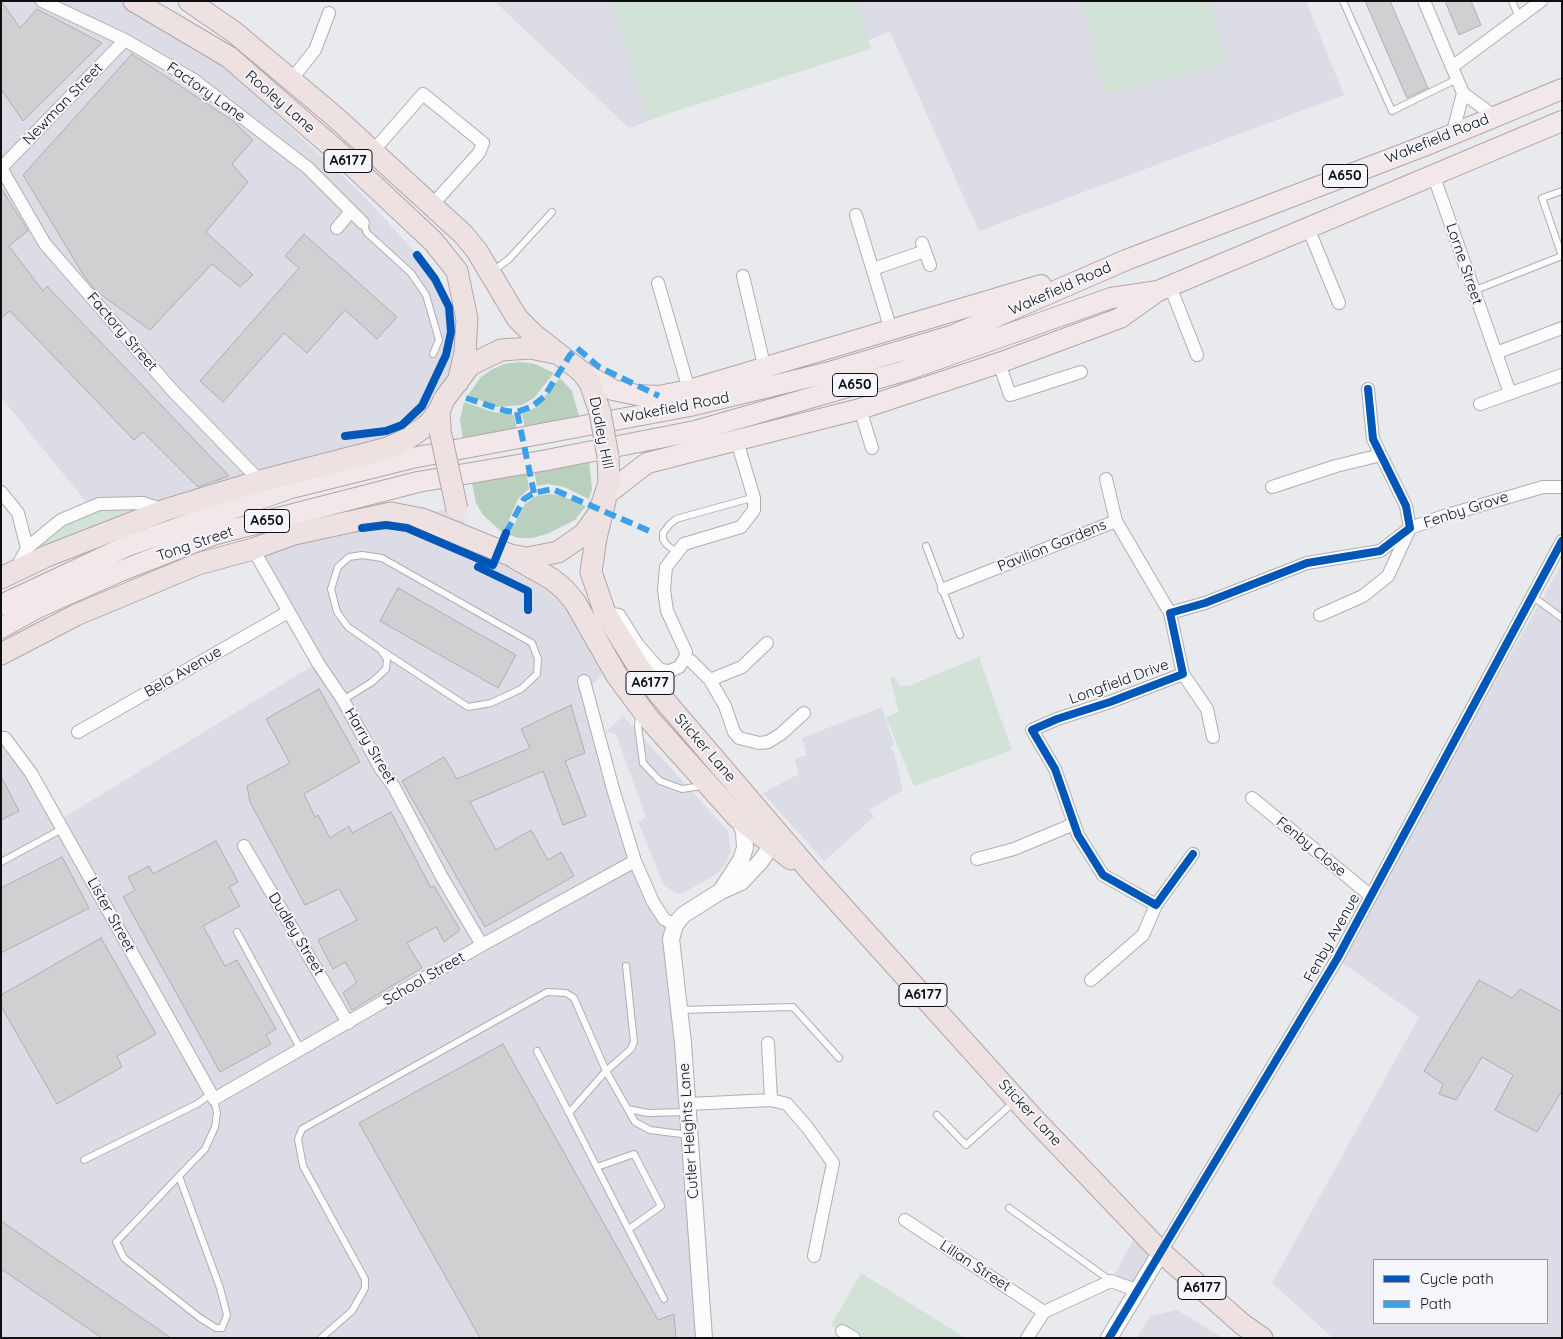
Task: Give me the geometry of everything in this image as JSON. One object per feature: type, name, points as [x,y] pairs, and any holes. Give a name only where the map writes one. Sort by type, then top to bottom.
[{"type":"highway","name":"Rooley Lane","points":[[134,1],[229,57],[338,152],[433,241],[457,271],[467,319],[465,353],[458,382]]},
{"type":"highway","name":"Rooley Lane","points":[[189,1],[234,32],[374,150],[433,204],[477,251],[517,318],[560,354]]},
{"type":"highway","name":"Dudley Hill","points":[[1,654],[76,615],[198,564],[253,549],[294,534],[391,512],[422,518],[510,555],[543,556],[558,552],[572,544],[592,525],[606,497],[610,472],[600,412],[590,383],[582,372],[560,354],[530,348],[501,350],[486,355],[470,365],[445,398],[440,421],[430,424],[407,439],[388,448],[260,481],[165,510],[91,538],[8,575]]},
{"type":"highway","points":[[440,421],[456,509],[475,541]]},
{"type":"highway","name":"Sticker Lane","points":[[606,497],[596,538],[591,572],[605,613],[633,660],[658,694],[776,840],[812,873],[1017,1099],[1161,1252],[1242,1324],[1262,1338]]},
{"type":"highway","name":"Sticker Lane","points":[[510,555],[552,579],[576,602],[606,658],[640,708],[737,817],[776,840]]},
{"type":"main road","name":"Wakefield Road","points":[[542,433],[690,406],[835,370],[954,335],[1126,260],[1424,146],[1453,132],[1562,89]]},
{"type":"main road","name":"Wakefield Road","points":[[547,460],[704,428],[904,371],[1111,298],[1164,288],[1562,121]]},
{"type":"main road","name":"A650","points":[[582,372],[613,390],[637,395],[659,396],[765,369],[1126,260]]},
{"type":"main road","points":[[606,497],[647,463],[860,408],[999,363],[1120,318],[1164,288]]},
{"type":"main road","name":"Tong Street","points":[[1,605],[126,546],[291,488],[412,458],[542,433]]},
{"type":"main road","name":"Tong Street","points":[[1,628],[37,608],[118,572],[216,534],[418,482],[547,460]]},
{"type":"street","name":"Factory Lane","points":[[42,1],[125,40],[194,80],[308,168],[363,222]]},
{"type":"street","points":[[1424,1],[1463,93],[1494,116]]},
{"type":"street","points":[[1454,73],[1542,1]]},
{"type":"street","points":[[291,80],[315,50],[329,13]]},
{"type":"street","name":"Newman Street","points":[[1,168],[125,40]]},
{"type":"street","points":[[1453,132],[1463,93]]},
{"type":"street","points":[[374,150],[424,94],[482,143],[479,153],[433,204]]},
{"type":"street","name":"Factory Street","points":[[1,168],[45,244],[172,390],[260,481]]},
{"type":"street","name":"Lorne Street","points":[[1434,174],[1473,291],[1510,393]]},
{"type":"street","points":[[337,228],[351,211]]},
{"type":"street","points":[[856,215],[891,330]]},
{"type":"street","points":[[1308,228],[1339,303]]},
{"type":"street","points":[[873,269],[924,247],[930,265]]},
{"type":"street","points":[[743,276],[765,369]]},
{"type":"street","points":[[658,282],[688,390]]},
{"type":"street","points":[[1164,288],[1196,355]]},
{"type":"street","points":[[1496,353],[1562,328]]},
{"type":"street","points":[[999,363],[1010,394],[1081,372]]},
{"type":"street","points":[[1480,404],[1562,375]]},
{"type":"street","points":[[1170,613],[1205,603],[1307,563],[1380,551],[1410,528],[1406,506],[1373,439],[1368,389]]},
{"type":"street","points":[[860,408],[872,448]]},
{"type":"street","points":[[605,613],[619,615],[638,645],[660,670],[670,671],[679,666],[685,658],[684,645],[671,624],[667,611],[664,578],[666,567],[676,552],[693,540],[740,527],[754,510],[753,493],[738,440]]},
{"type":"street","points":[[1272,487],[1336,466],[1381,454]]},
{"type":"street","points":[[1106,479],[1116,520]]},
{"type":"street","name":"Fenby Grove","points":[[1320,615],[1363,596],[1388,576],[1410,528],[1543,486],[1562,487]]},
{"type":"street","points":[[1,492],[18,513],[25,532],[28,548]]},
{"type":"street","points":[[8,575],[28,548],[61,520],[99,504],[143,503],[165,510]]},
{"type":"street","name":"Pavilion Gardens","points":[[944,589],[1116,520],[1170,613]]},
{"type":"street","name":"Fenby Avenue","points":[[1108,1338],[1337,959],[1562,541]]},
{"type":"street","name":"Harry Street","points":[[253,549],[288,612],[343,700],[381,770],[394,787],[442,879],[482,945]]},
{"type":"street","name":"Bela Avenue","points":[[78,732],[288,612]]},
{"type":"street","name":"Longfield Drive","points":[[1170,613],[1183,674],[1207,709],[1213,737]]},
{"type":"street","points":[[710,680],[742,667],[768,643]]},
{"type":"street","points":[[685,658],[691,661],[710,680],[725,706],[734,732],[739,738],[747,741],[768,742],[781,734],[804,713]]},
{"type":"street","name":"Longfield Drive","points":[[1156,905],[1103,875],[1078,835],[1055,769],[1032,730],[1057,719],[1110,702],[1183,674]]},
{"type":"street","points":[[584,681],[613,790],[635,861],[664,919],[675,926],[683,915],[721,891],[741,882],[776,840]]},
{"type":"street","name":"Lister Street","points":[[1,738],[5,738],[31,773],[213,1096]]},
{"type":"street","name":"Fenby Close","points":[[1252,798],[1371,896]]},
{"type":"street","points":[[721,891],[742,860],[745,848],[744,831],[737,817]]},
{"type":"street","points":[[977,859],[1014,849],[1074,824]]},
{"type":"street","name":"Dudley Street","points":[[244,846],[348,1023]]},
{"type":"street","points":[[1091,980],[1143,935],[1156,905],[1193,854]]},
{"type":"street","name":"School Street","points":[[213,1096],[300,1050],[482,945],[635,861]]},
{"type":"street","name":"Cutler Heights Lane","points":[[675,926],[670,947],[680,1010],[704,1338]]},
{"type":"street","points":[[768,1043],[771,1100]]},
{"type":"street","points":[[688,1108],[771,1100],[787,1104],[807,1127],[833,1163],[814,1256]]},
{"type":"street","name":"Lilian Street","points":[[905,1220],[1044,1312]]},
{"type":"street","points":[[1026,1338],[1044,1312],[1111,1281],[1136,1290]]},
{"type":"street","points":[[842,1331],[854,1338]]},
{"type":"lane","points":[[1343,1],[1392,110],[1454,73]]},
{"type":"lane","points":[[1512,1],[1520,18]]},
{"type":"lane","points":[[1473,291],[1562,256],[1542,198],[1562,191]]},
{"type":"lane","points":[[490,273],[509,259],[552,212]]},
{"type":"lane","name":"Factory Lane","points":[[363,222],[367,233],[411,273],[426,295],[438,340],[433,354]]},
{"type":"lane","points":[[676,552],[666,544],[663,538],[666,529],[676,519],[748,498],[753,493]]},
{"type":"lane","points":[[926,546],[960,635]]},
{"type":"lane","points":[[343,700],[372,682],[386,669],[386,659],[381,650],[348,627],[337,612],[331,589],[338,567],[348,557],[362,555],[382,558],[532,643],[538,659],[537,674],[521,689],[491,703],[468,707],[381,650]]},
{"type":"lane","points":[[1532,596],[1562,618]]},
{"type":"lane","points":[[640,708],[638,726],[643,763],[660,781],[682,789],[708,785]]},
{"type":"lane","points":[[1,862],[62,829]]},
{"type":"lane","points":[[237,932],[300,1050]]},
{"type":"lane","points":[[569,1113],[606,1071],[632,1049],[634,1042],[626,966]]},
{"type":"lane","points":[[321,1338],[352,1311],[365,1288],[364,1279],[303,1166],[298,1139],[302,1129],[547,992],[566,993],[574,998],[606,1071],[635,1122],[650,1130],[689,1135]]},
{"type":"lane","points":[[680,1010],[793,1007],[838,1058]]},
{"type":"lane","points":[[537,1051],[664,1299]]},
{"type":"lane","points":[[84,1160],[213,1096],[216,1113],[215,1127],[205,1149],[179,1176],[116,1242],[124,1258],[200,1318],[216,1328],[222,1328],[227,1315],[220,1288],[179,1176]]},
{"type":"lane","points":[[937,1115],[966,1145],[1017,1099]]},
{"type":"lane","points":[[628,1109],[648,1113],[688,1108]]},
{"type":"lane","points":[[597,1167],[634,1154],[661,1206],[629,1229]]},
{"type":"lane","points":[[1009,1208],[1111,1281]]},
{"type":"shaded area","points":[[1,1],[127,1],[206,49],[357,189],[428,266],[449,297],[470,365],[429,424],[165,510],[91,508],[1,397]]},
{"type":"shaded area","points":[[494,1],[1306,1],[1344,95],[979,231],[890,32],[629,128]]},
{"type":"shaded area","points":[[457,509],[475,541],[552,579],[615,660],[586,692],[635,861],[675,925],[704,1338],[1,1338],[1,738],[58,821],[317,663],[253,549],[403,515]]},
{"type":"shaded area","points":[[1562,564],[1562,1338],[1333,1338],[1272,1283],[1419,1017],[1337,959]]},
{"type":"shaded area","points":[[882,707],[894,744],[890,747],[894,752],[903,790],[869,810],[874,817],[824,861],[763,793],[799,774],[795,759],[807,755],[802,738]]},
{"type":"shaded area","points":[[623,716],[728,831],[731,852],[725,865],[719,872],[684,893],[675,893],[664,885],[638,822],[646,817],[616,734],[606,732]]},
{"type":"shaded area","points":[[1139,1229],[1161,1252],[1136,1290],[1111,1281]]},
{"type":"shaded area","points":[[1177,1310],[1224,1338],[1137,1338],[1150,1316]]},
{"type":"green space","points":[[610,1],[856,1],[871,49],[648,120]]},
{"type":"green space","points":[[1082,1],[1211,1],[1226,64],[1105,94]]},
{"type":"green space","points":[[520,362],[535,364],[554,373],[534,398],[522,405],[496,407],[468,395],[481,377],[491,370],[504,364]]},
{"type":"green space","points":[[560,378],[572,391],[579,416],[525,428],[522,414],[536,407]]},
{"type":"green space","points":[[464,402],[493,412],[514,415],[517,430],[463,439],[460,420]]},
{"type":"green space","points":[[589,459],[592,489],[589,499],[564,487],[548,484],[537,486],[534,471]]},
{"type":"green space","points":[[526,472],[529,489],[518,499],[503,533],[483,515],[476,503],[472,483]]},
{"type":"green space","points":[[559,495],[586,506],[575,520],[547,534],[532,538],[519,538],[509,535],[525,504],[536,496]]},
{"type":"green space","points":[[99,504],[165,510],[47,556],[27,548],[61,520]]},
{"type":"green space","points":[[979,657],[1012,750],[914,786],[886,717],[899,712],[890,678],[894,677],[900,686],[909,686]]},
{"type":"green space","points":[[861,1273],[966,1338],[854,1338],[831,1325]]},
{"type":"building","points":[[1,1],[20,28],[37,9],[102,43],[23,121],[1,89]]},
{"type":"building","points":[[1365,1],[1390,1],[1428,88],[1407,98]]},
{"type":"building","points":[[1445,1],[1471,1],[1481,25],[1459,35]]},
{"type":"building","points":[[132,54],[233,121],[253,140],[232,164],[248,182],[206,232],[253,275],[240,287],[212,264],[150,330],[96,291],[84,276],[23,175]]},
{"type":"building","points":[[1,188],[28,231],[9,246],[43,291],[47,286],[229,476],[198,487],[143,432],[134,440],[10,311],[1,318]]},
{"type":"building","points":[[304,234],[397,317],[377,339],[345,310],[307,353],[284,333],[223,402],[200,381],[299,268],[285,256]]},
{"type":"building","points":[[398,588],[516,655],[498,688],[380,621]]},
{"type":"building","points":[[319,689],[360,762],[304,794],[315,817],[318,815],[330,838],[349,826],[352,833],[391,812],[431,888],[434,886],[460,930],[444,942],[436,927],[407,943],[422,968],[352,1010],[343,993],[357,982],[345,962],[333,969],[318,940],[357,920],[339,889],[305,905],[250,802],[247,786],[290,763],[266,719]]},
{"type":"building","points":[[571,705],[585,753],[565,761],[586,816],[563,825],[543,771],[470,802],[496,850],[531,830],[548,860],[561,852],[574,876],[485,927],[402,781],[444,757],[457,779],[530,748],[521,729]]},
{"type":"building","points":[[1,776],[19,811],[1,820]]},
{"type":"building","points":[[216,841],[238,882],[229,887],[240,906],[203,926],[225,966],[237,960],[276,1029],[266,1035],[271,1044],[220,1072],[123,897],[135,890],[128,877],[149,866],[153,874]]},
{"type":"building","points":[[62,857],[89,908],[1,953],[1,888]]},
{"type":"building","points":[[101,938],[156,1034],[117,1056],[122,1067],[57,1104],[1,1006],[1,995]]},
{"type":"building","points":[[1479,980],[1512,998],[1520,989],[1562,1012],[1562,1091],[1537,1132],[1495,1110],[1513,1075],[1482,1057],[1456,1100],[1439,1094],[1443,1084],[1424,1071]]},
{"type":"building","points":[[503,1044],[658,1320],[674,1314],[676,1338],[480,1338],[359,1123]]},
{"type":"building","points":[[1,1221],[171,1338],[102,1338],[1,1269]]},
{"type":"marked path","points":[[466,398],[506,411],[517,412],[531,407],[544,397],[570,355],[577,348],[599,367],[659,396]]},
{"type":"marked path","points":[[517,412],[534,493]]},
{"type":"marked path","points":[[506,533],[524,499],[534,493],[552,489],[652,532]]},
{"type":"cycle path","points":[[345,436],[386,431],[402,425],[422,406],[446,355],[451,332],[449,307],[435,279],[417,255]]},
{"type":"cycle path","points":[[1193,854],[1156,905],[1103,875],[1078,835],[1055,769],[1032,730],[1057,719],[1110,702],[1183,674],[1170,613],[1205,603],[1307,563],[1380,551],[1410,528],[1406,506],[1373,439],[1368,389]]},
{"type":"cycle path","points":[[362,528],[386,525],[407,528],[493,565],[506,533]]},
{"type":"cycle path","points":[[1109,1338],[1337,959],[1562,541]]},
{"type":"cycle path","points":[[478,567],[528,591],[528,610]]}]
